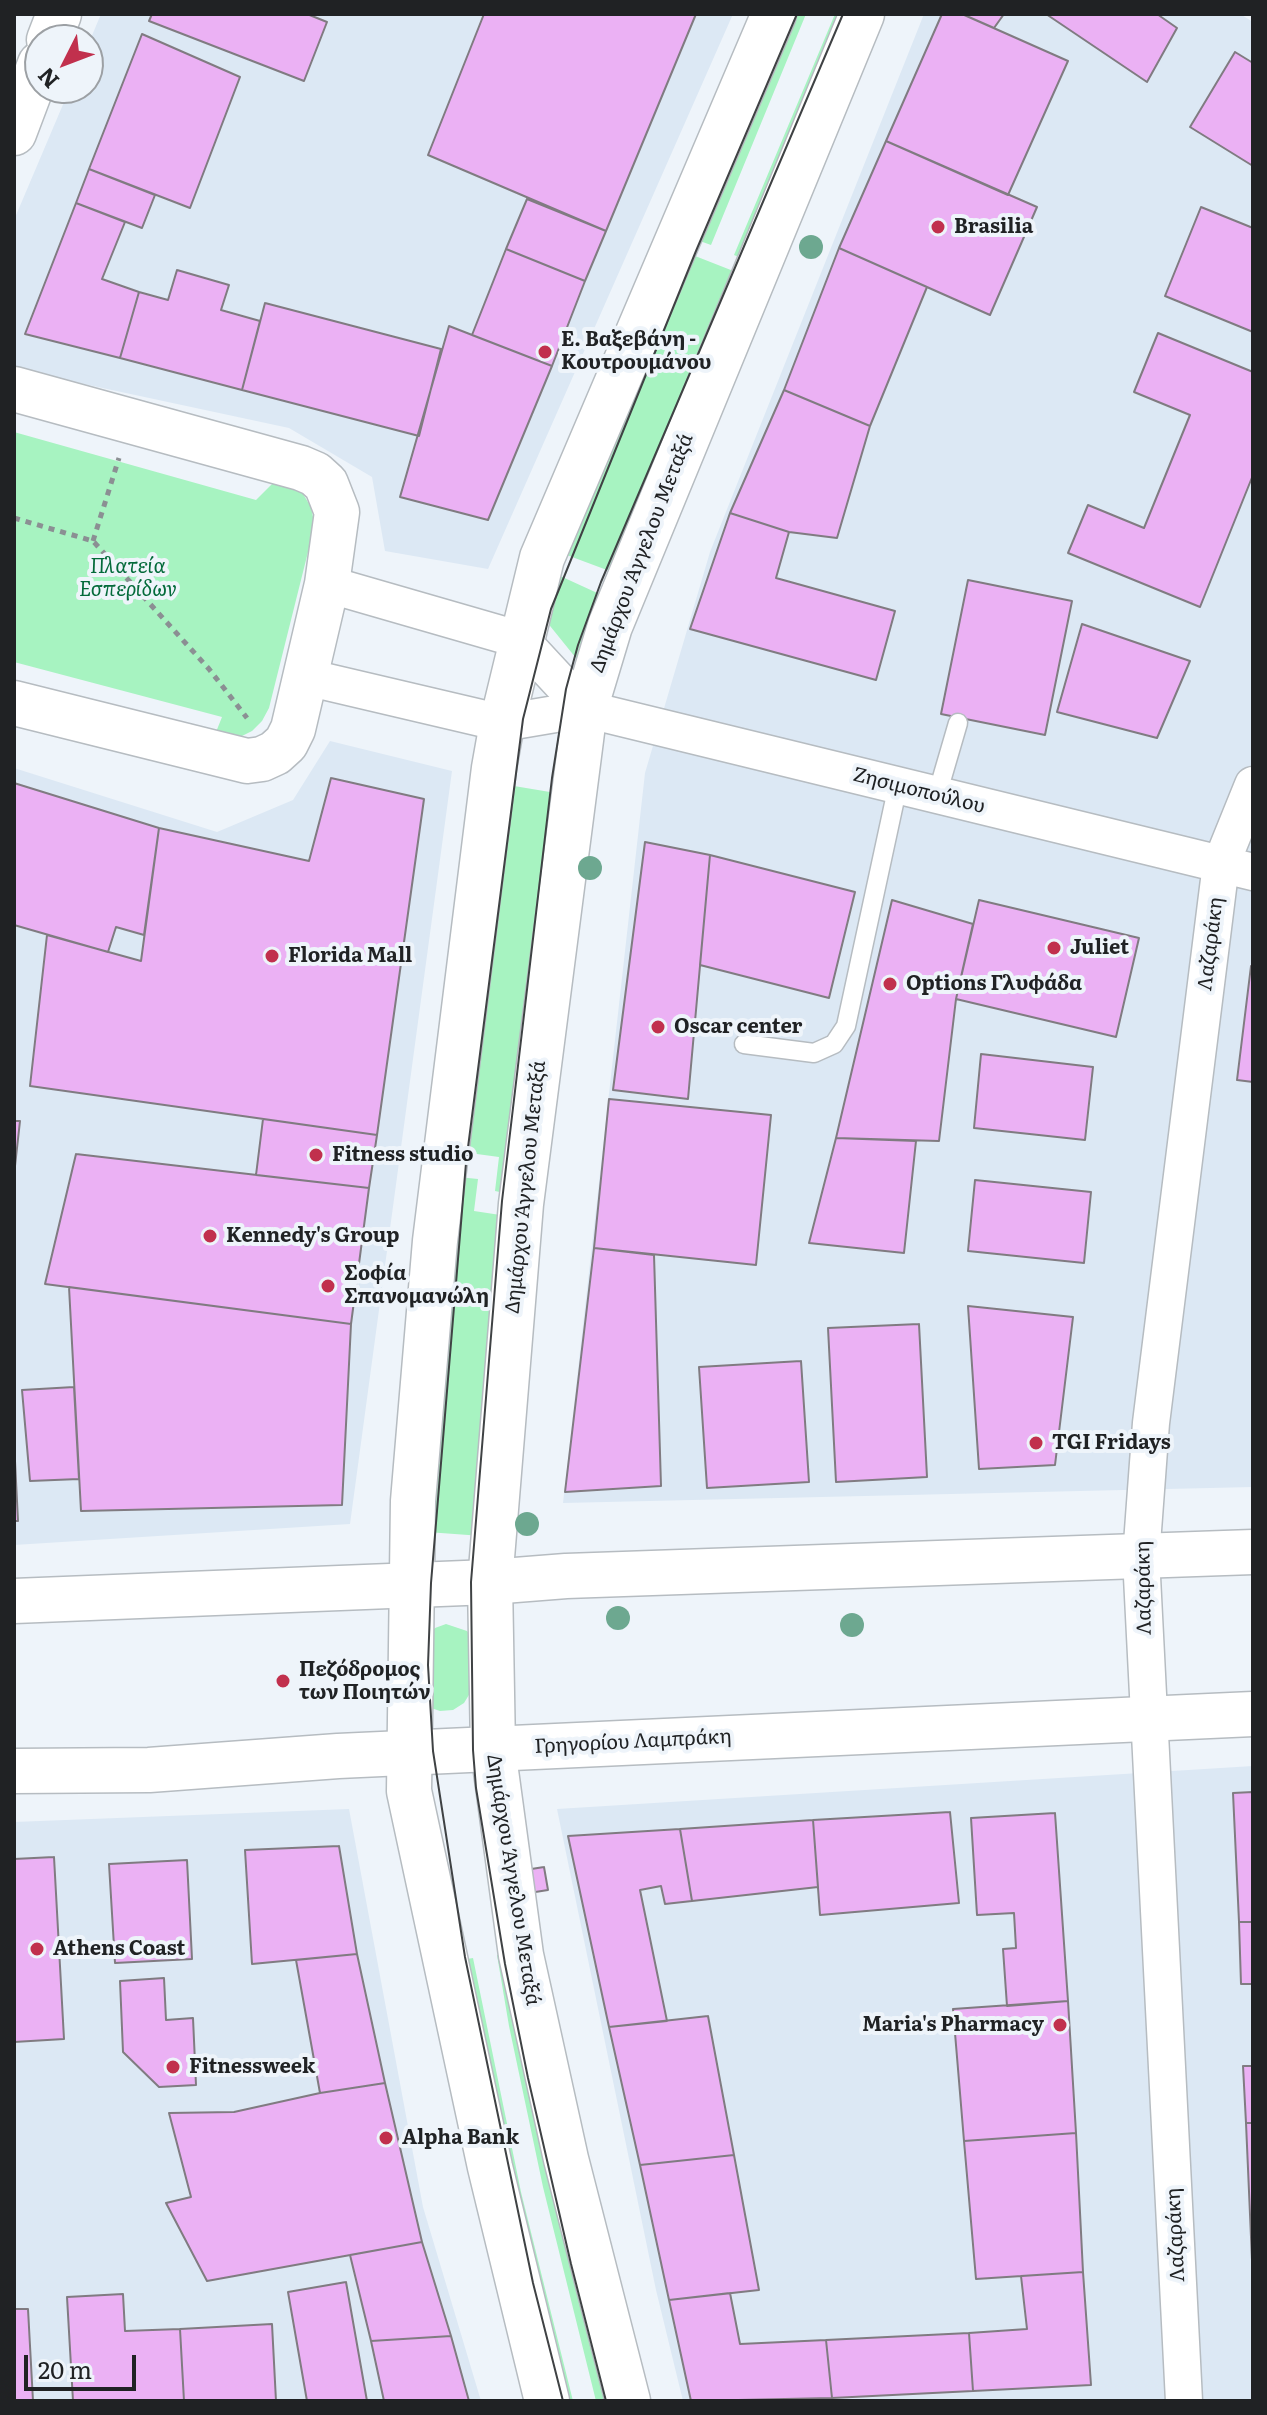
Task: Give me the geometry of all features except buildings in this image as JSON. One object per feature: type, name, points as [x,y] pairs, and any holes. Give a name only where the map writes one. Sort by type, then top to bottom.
[{"type":"street","points":[[547,2401],[490,2167],[409,1791],[414,1483],[443,1159],[502,723],[542,558],[774,14]]},
{"type":"street","name":"Δημάρχου Άγγελου Μεταξά","points":[[628,2401],[566,2159],[521,1955],[493,1749],[490,1582],[521,1204],[585,709],[610,626],[862,14]]},
{"type":"street","points":[[14,133],[25,104]]},
{"type":"street","points":[[14,389],[315,474],[326,484],[337,512],[327,584],[293,729],[286,743],[275,753],[247,761],[14,703]]},
{"type":"street","points":[[327,584],[521,640],[585,709]]},
{"type":"street","name":"Ζησιμοπούλου","points":[[306,677],[502,723],[585,709],[1237,868]]},
{"type":"street","name":"Λαζαράκη","points":[[1184,2401],[1141,1557],[1151,1423],[1237,868],[1253,785]]},
{"type":"street","points":[[14,1601],[490,1582],[566,1576],[1253,1552]]},
{"type":"street","name":"Γρηγορίου Λαμπράκη","points":[[14,1771],[149,1770],[408,1753],[1253,1714]]},
{"type":"lane","points":[[937,795],[958,723]]},
{"type":"lane","points":[[744,1044],[814,1053],[834,1044],[846,1026],[898,785]]},
{"type":"path","points":[[93,541],[130,420]]},
{"type":"path","points":[[14,518],[93,541],[209,669],[275,753]]},
{"type":"shaded area","points":[[101,14],[733,14],[488,569],[385,551],[372,477],[289,428],[14,369],[14,220],[63,104],[104,104],[104,24],[97,24]]},
{"type":"shaded area","points":[[924,14],[1240,14],[1253,22],[1253,1487],[563,1503],[645,773],[710,552]]},
{"type":"shaded area","points":[[330,741],[452,771],[350,1524],[14,1545],[14,768],[217,832],[293,800]]},
{"type":"shaded area","points":[[1253,1766],[1253,2401],[683,2401],[656,2290],[557,1809]]},
{"type":"shaded area","points":[[349,1809],[423,2207],[481,2401],[14,2401],[14,1822]]},
{"type":"green space","points":[[791,14],[806,14],[711,245],[697,240]]},
{"type":"green space","points":[[835,14],[849,14],[746,260],[734,255]]},
{"type":"green space","points":[[690,254],[741,274],[615,573],[564,554]]},
{"type":"green space","name":"Πλατεία Εσπερίδων","points":[[14,432],[256,500],[279,477],[303,494],[311,507],[314,522],[312,536],[269,708],[252,731],[238,738],[214,737],[222,717],[14,662]]},
{"type":"green space","points":[[558,575],[606,597],[584,668],[542,616]]},
{"type":"green space","points":[[508,785],[562,794],[509,1194],[495,1191],[499,1157],[462,1152]]},
{"type":"green space","points":[[458,1177],[478,1179],[474,1211],[507,1216],[482,1536],[427,1532]]},
{"type":"green space","points":[[446,1624],[467,1631],[473,1638],[475,1685],[464,1703],[453,1710],[440,1711],[425,1706],[424,1642],[435,1628]]},
{"type":"green space","points":[[510,1953],[612,2401],[596,2401],[543,2187],[497,1955]]},
{"type":"green space","points":[[473,1958],[521,2192],[573,2401],[558,2401],[461,1960]]},
{"type":"tram line","points":[[563,2401],[533,2283],[465,1957],[433,1751],[428,1665],[431,1583],[466,1163],[523,719],[551,609],[696,251],[797,14]]},
{"type":"tram line","points":[[606,2401],[528,2078],[505,1964],[476,1788],[471,1582],[502,1201],[552,778],[566,689],[578,645],[601,582],[843,14]]},
{"type":"place","name":"Brasilia","points":[[938,227]]},
{"type":"place","name":"Ε. Βαξεβάνη - Κουτρουμάνου","points":[[545,352]]},
{"type":"place","name":"Juliet","points":[[1054,948]]},
{"type":"place","name":"Florida Mall","points":[[272,956]]},
{"type":"place","name":"Options Γλυφάδα","points":[[890,984]]},
{"type":"place","name":"Oscar center","points":[[658,1027]]},
{"type":"place","name":"Fitness studio","points":[[316,1155]]},
{"type":"place","name":"Kennedy's Group","points":[[210,1236]]},
{"type":"place","name":"Σοφία Σπανομανώλη","points":[[328,1286]]},
{"type":"place","name":"TGI Fridays","points":[[1036,1443]]},
{"type":"place","name":"Πεζόδρομος των Ποιητών","points":[[283,1681]]},
{"type":"place","name":"Athens Coast","points":[[37,1949]]},
{"type":"place","name":"Maria's Pharmacy","points":[[1060,2025]]},
{"type":"place","name":"Fitnessweek","points":[[173,2067]]},
{"type":"place","name":"Alpha Bank","points":[[386,2138]]}]
